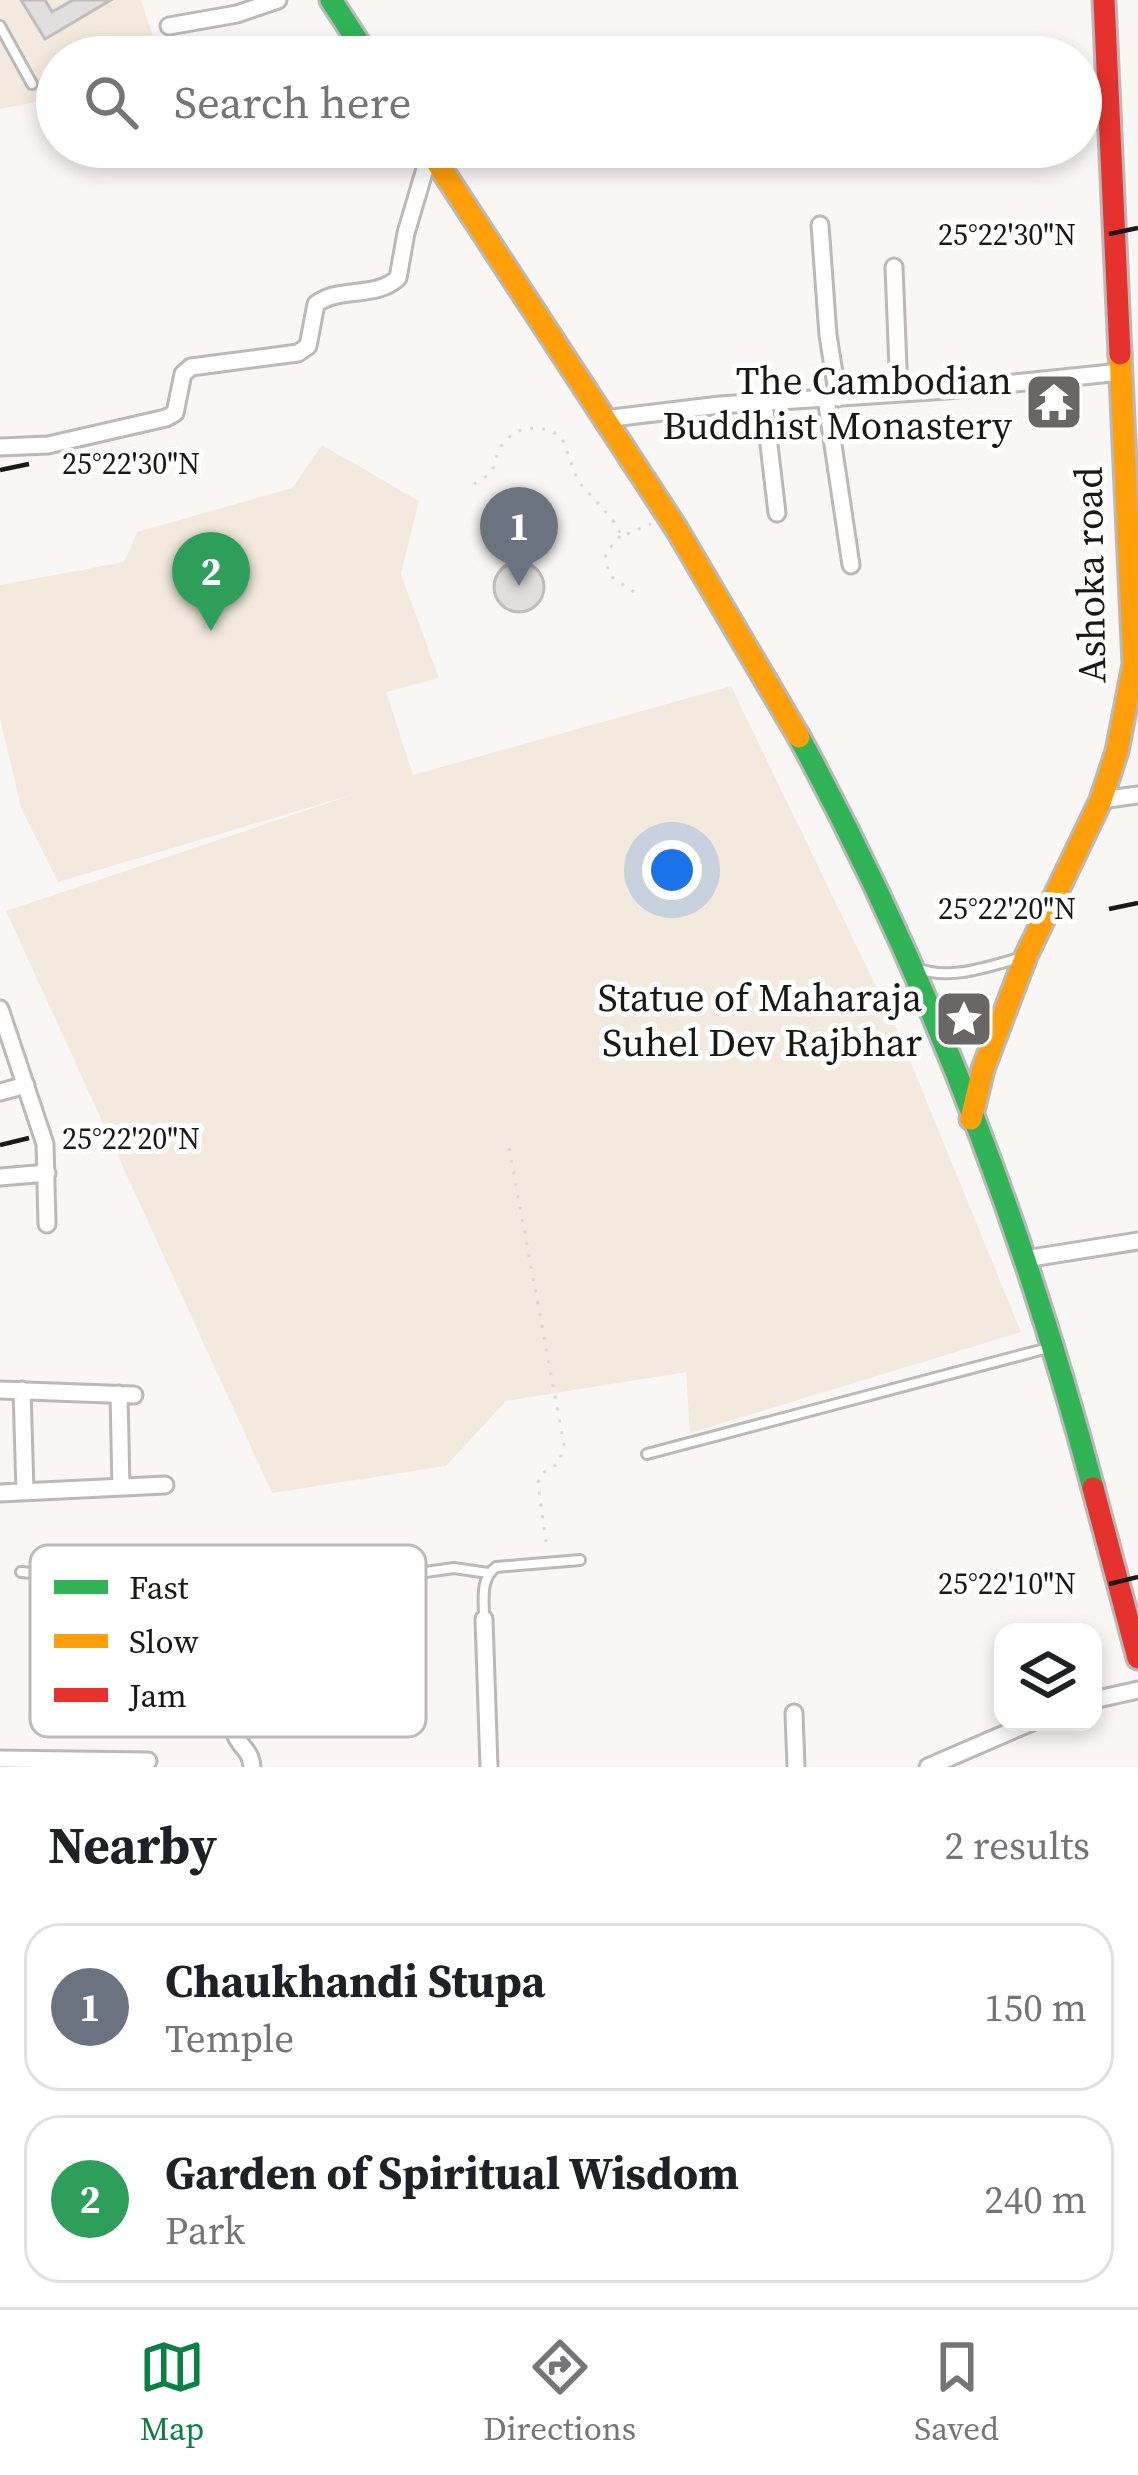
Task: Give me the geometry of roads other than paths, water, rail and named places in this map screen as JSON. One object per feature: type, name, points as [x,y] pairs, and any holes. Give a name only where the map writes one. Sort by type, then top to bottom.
[{"type":"street","points":[[169,26],[237,14],[278,0]]},
{"type":"street","points":[[331,0],[354,36]]},
{"type":"street","name":"Ashoka road","points":[[971,1119],[983,1069],[1026,956],[1101,800],[1117,751],[1134,664],[1127,366],[1104,0]]},
{"type":"street","points":[[0,447],[47,445],[166,418],[179,406],[183,374],[191,367],[281,357],[308,346],[316,304],[328,296],[376,290],[398,278],[425,168]]},
{"type":"street","points":[[441,168],[669,518],[814,764],[909,965],[995,1173],[1024,1258],[1053,1346],[1138,1658]]},
{"type":"street","points":[[820,225],[832,398],[851,565]]},
{"type":"street","points":[[894,267],[899,394]]},
{"type":"street","points":[[604,419],[899,394],[1127,366]]},
{"type":"street","points":[[764,403],[777,513]]},
{"type":"street","points":[[1101,800],[1138,795]]},
{"type":"street","points":[[0,1009],[45,1144],[47,1224]]},
{"type":"street","points":[[0,1092],[26,1085]]},
{"type":"street","points":[[0,1177],[47,1173]]},
{"type":"street","points":[[1024,1258],[1138,1241]]},
{"type":"street","points":[[0,1390],[127,1395],[121,1487]]},
{"type":"street","points":[[22,1390],[25,1492]]},
{"type":"street","points":[[0,1492],[165,1486]]},
{"type":"street","points":[[484,1619],[489,1767]]},
{"type":"street","points":[[1102,1698],[1138,1690]]},
{"type":"street","points":[[794,1713],[796,1767]]},
{"type":"street","points":[[928,1767],[1011,1731]]},
{"type":"street","points":[[236,1737],[250,1753],[252,1767]]},
{"type":"street","points":[[0,1759],[148,1761]]},
{"type":"lane","points":[[0,26],[32,84]]},
{"type":"lane","points":[[909,965],[931,974],[956,973],[1026,956]]},
{"type":"lane","points":[[647,1454],[1053,1346]]},
{"type":"lane","points":[[426,1572],[454,1568],[488,1573],[496,1568],[580,1559]]},
{"type":"lane","points":[[20,1572],[30,1573]]},
{"type":"lane","points":[[484,1619],[488,1573]]},
{"type":"place","name":"The Cambodian Buddhist Monastery","points":[[1054,402]]},
{"type":"place","name":"Chaukhandi Stupa","points":[[519,586]]},
{"type":"place","name":"Garden of Spiritual Wisdom","points":[[211,631]]},
{"type":"place","name":"Statue of Maharaja Suhel Dev Rajbhar","points":[[964,1019]]}]
